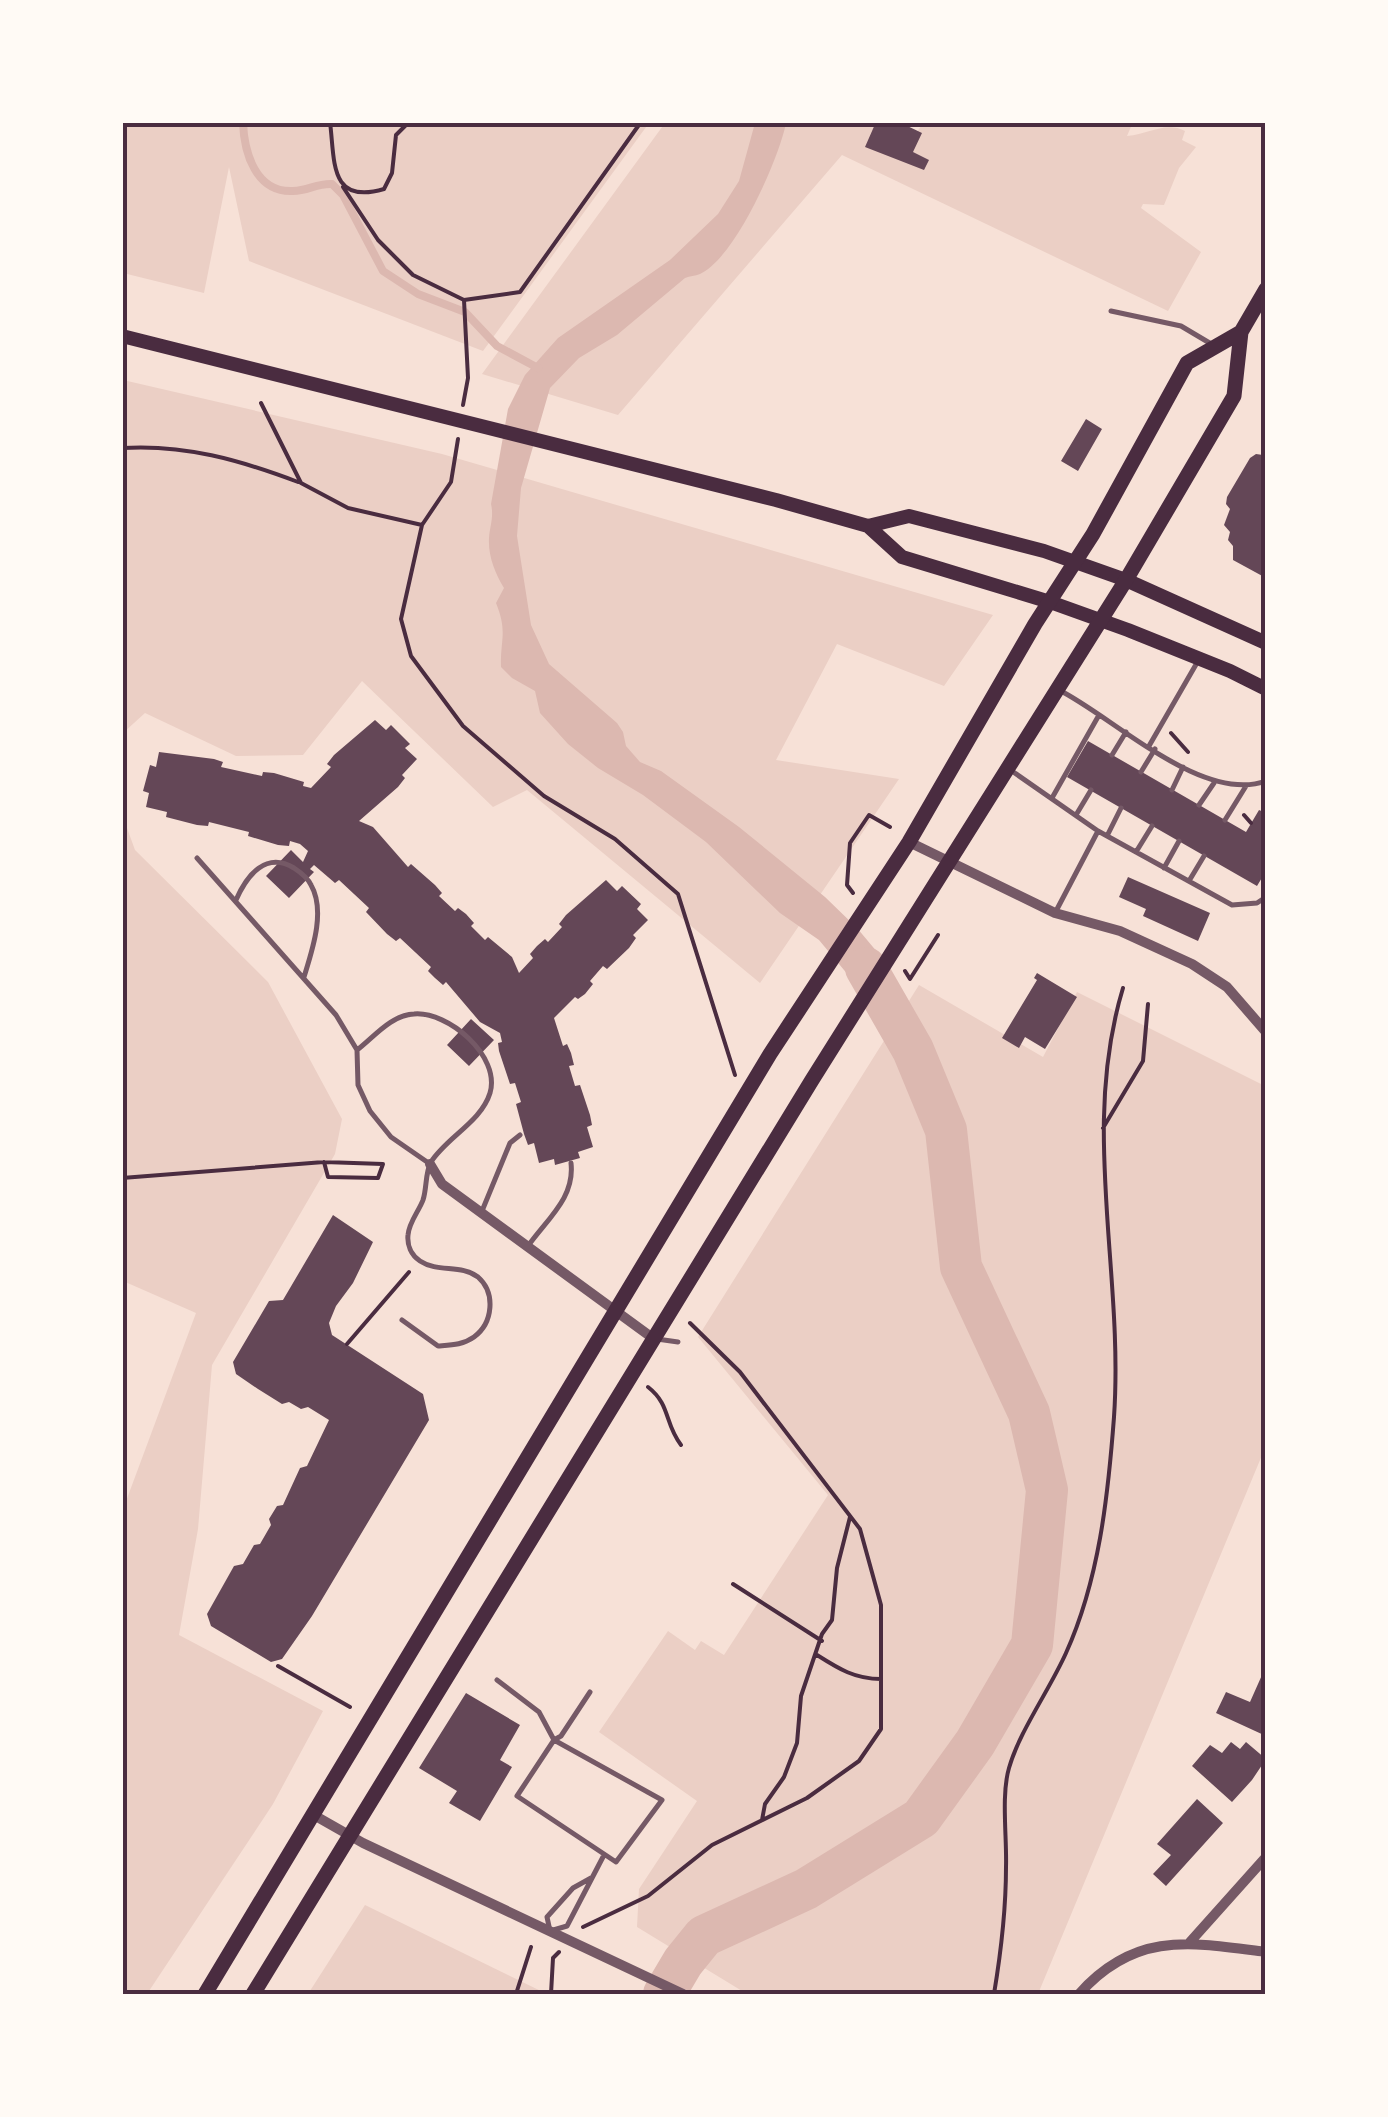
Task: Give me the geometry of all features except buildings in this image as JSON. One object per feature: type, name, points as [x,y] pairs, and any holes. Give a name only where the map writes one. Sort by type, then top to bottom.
[{"type":"main road","points":[[253,1994],[812,1080],[1126,580],[1234,396],[1241,332],[1266,289]]},
{"type":"main road","points":[[205,1994],[862,903],[908,842],[1076,561],[1187,363],[1241,332]]},
{"type":"main road","points":[[122,336],[868,526],[902,557],[1101,620],[1266,689]]},
{"type":"main road","points":[[868,526],[909,516],[1076,561],[1266,643]]},
{"type":"street","points":[[908,842],[1055,913],[1120,931],[1206,972],[1234,993],[1266,1032]]},
{"type":"street","points":[[430,1164],[442,1184],[654,1338]]},
{"type":"street","points":[[312,1814],[348,1835],[684,1994]]},
{"type":"street","points":[[1190,1942],[1266,1857]]},
{"type":"street","points":[[1080,1994],[1094,1978],[1125,1956],[1150,1948],[1190,1942],[1266,1952]]},
{"type":"lane","points":[[1111,311],[1181,326],[1216,346]]},
{"type":"lane","points":[[1141,772],[1200,659]]},
{"type":"lane","points":[[1056,688],[1214,782],[1246,786],[1266,781]]},
{"type":"lane","points":[[1052,798],[1099,715]]},
{"type":"lane","points":[[1112,755],[1126,732]]},
{"type":"lane","points":[[1172,790],[1183,766]]},
{"type":"lane","points":[[1010,769],[1098,831],[1232,906],[1257,903],[1266,897]]},
{"type":"lane","points":[[1199,805],[1214,782]]},
{"type":"lane","points":[[1225,820],[1246,786]]},
{"type":"lane","points":[[1076,815],[1090,790]]},
{"type":"lane","points":[[1107,836],[1121,808]]},
{"type":"lane","points":[[1136,852],[1152,826]]},
{"type":"lane","points":[[1055,913],[1098,831]]},
{"type":"lane","points":[[1164,868],[1179,842]]},
{"type":"lane","points":[[1189,881],[1204,856]]},
{"type":"lane","points":[[197,858],[336,1015],[357,1050],[358,1085],[370,1111],[392,1137],[430,1164]]},
{"type":"lane","points":[[236,900],[255,870],[269,862],[280,861],[311,884],[316,929],[304,977]]},
{"type":"lane","points":[[357,1050],[400,1017],[426,1014],[467,1037],[487,1062],[492,1084],[485,1104],[430,1164],[423,1201],[408,1232],[409,1248],[417,1259],[437,1269],[457,1269],[477,1276],[488,1291],[491,1307],[487,1322],[476,1336],[459,1345],[438,1346],[402,1320]]},
{"type":"lane","points":[[481,1212],[495,1187],[498,1168],[510,1143],[520,1134]]},
{"type":"lane","points":[[528,1246],[568,1195],[573,1179],[571,1163]]},
{"type":"lane","points":[[654,1338],[678,1342]]},
{"type":"lane","points":[[496,1680],[539,1712],[554,1740],[662,1800],[616,1862],[517,1796],[554,1740],[561,1736],[590,1692]]},
{"type":"lane","points":[[591,1878],[573,1888],[547,1917],[550,1931],[567,1926],[604,1854]]},
{"type":"path","points":[[330,122],[336,178],[378,240],[413,276],[464,300],[520,292],[641,122]]},
{"type":"path","points":[[343,187],[369,193],[384,189],[392,173],[396,134],[410,122]]},
{"type":"path","points":[[462,413],[468,378],[464,300]]},
{"type":"path","points":[[262,403],[301,483]]},
{"type":"path","points":[[460,430],[451,482],[422,525],[401,620],[411,656],[463,726],[544,796],[615,839],[678,894],[736,1078]]},
{"type":"path","points":[[122,448],[160,446],[240,460],[301,483],[348,508],[422,525]]},
{"type":"path","points":[[862,903],[848,885],[850,842],[869,814],[890,827]]},
{"type":"path","points":[[902,966],[910,979],[938,935]]},
{"type":"path","points":[[994,1994],[1006,1906],[1008,1769],[1066,1654],[1089,1596],[1104,1512],[1114,1396],[1113,1309],[1101,1130],[1114,1019],[1123,988]]},
{"type":"path","points":[[1101,1130],[1143,1061],[1148,1004]]},
{"type":"path","points":[[122,1178],[324,1162],[383,1164],[378,1178],[328,1178],[324,1162]]},
{"type":"path","points":[[347,1344],[417,1259]]},
{"type":"path","points":[[552,1994],[553,1958],[588,1922],[648,1896],[712,1845],[807,1798],[859,1761],[882,1730],[881,1604],[860,1529],[740,1372],[690,1323]]},
{"type":"path","points":[[648,1387],[662,1398],[670,1431],[681,1445]]},
{"type":"path","points":[[762,1820],[765,1804],[784,1777],[797,1743],[801,1696],[822,1634],[832,1620],[836,1568],[850,1516]]},
{"type":"path","points":[[734,1584],[822,1641]]},
{"type":"path","points":[[816,1655],[845,1672],[864,1679],[881,1679]]},
{"type":"path","points":[[278,1666],[350,1706]]},
{"type":"path","points":[[516,1994],[532,1947]]},
{"type":"shaded area","points":[[1133,122],[1127,136],[1178,128],[1185,131],[1182,140],[1196,147],[1179,168],[1164,205],[1143,204],[1141,208],[1201,252],[1168,311],[842,155],[618,415],[482,374],[665,123],[894,123],[915,135],[923,123]]},
{"type":"shaded area","points":[[123,123],[649,123],[483,351],[249,261],[229,167],[204,293],[123,273]]},
{"type":"shaded area","points":[[755,123],[786,123],[775,160],[754,206],[727,249],[700,274],[685,278],[617,335],[579,358],[550,388],[521,488],[517,536],[531,625],[549,664],[617,723],[626,746],[640,762],[661,771],[739,827],[857,928],[883,959],[894,1016],[859,988],[819,940],[780,913],[706,842],[568,744],[540,713],[535,691],[501,667],[503,629],[496,603],[504,588],[493,564],[489,538],[508,409],[525,375],[558,338],[670,260],[718,214],[739,181]]},
{"type":"shaded area","points":[[123,380],[442,454],[993,615],[944,686],[837,644],[776,760],[899,779],[760,983],[527,790],[493,807],[362,681],[303,755],[236,756],[145,713],[123,733]]},
{"type":"shaded area","points":[[123,817],[135,850],[268,982],[342,1119],[335,1154],[212,1365],[198,1529],[179,1635],[323,1711],[273,1804],[147,1994],[123,1994],[122,1512],[196,1313],[123,1281]]},
{"type":"shaded area","points":[[919,985],[1043,1057],[1077,992],[1265,1086],[1265,1448],[1038,1994],[747,1994],[637,1927],[639,1889],[697,1801],[599,1732],[668,1631],[695,1650],[701,1641],[724,1655],[828,1495],[698,1337]]},
{"type":"shaded area","points":[[365,1905],[547,1994],[308,1994]]},
{"type":"waterway","points":[[243,122],[246,146],[261,178],[280,190],[332,184],[343,195],[383,271],[418,294],[465,312],[497,346],[538,368]]},
{"type":"waterway","points":[[664,1994],[704,1936],[806,1889],[921,1818],[975,1743],[1032,1645],[1047,1490],[1029,1413],[961,1267],[946,1130],[913,1050],[866,968]]}]
